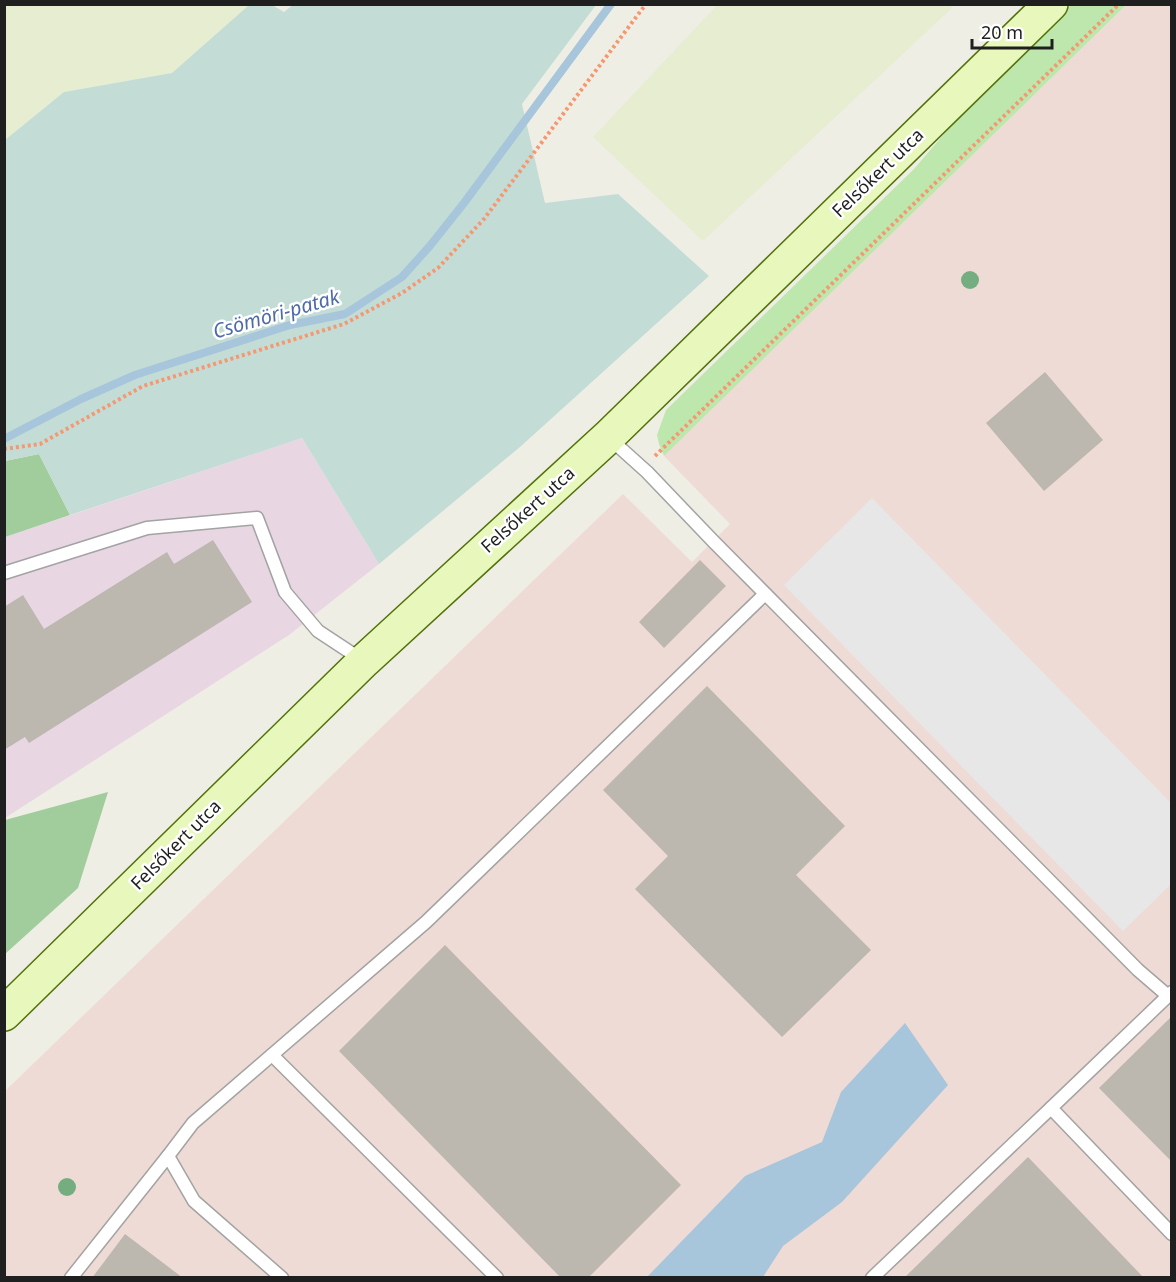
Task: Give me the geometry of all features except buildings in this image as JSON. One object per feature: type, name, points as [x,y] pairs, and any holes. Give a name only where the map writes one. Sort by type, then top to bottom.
[{"type":"street","name":"Felsőkert utca","points":[[4,1014],[363,661],[608,437],[1051,4]]},
{"type":"lane","points":[[608,437],[643,468],[1138,970],[1169,994],[872,1278]]},
{"type":"lane","points":[[4,573],[147,528],[257,518],[285,592],[318,631],[363,661]]},
{"type":"lane","points":[[71,1278],[193,1123],[426,922],[765,594]]},
{"type":"lane","points":[[272,1055],[497,1278]]},
{"type":"lane","points":[[1051,1108],[1172,1234]]},
{"type":"lane","points":[[168,1156],[194,1202],[282,1278]]},
{"type":"path","points":[[4,449],[40,444],[143,386],[344,324],[402,293],[438,268],[484,219],[646,4]]},
{"type":"path","points":[[643,468],[1119,4]]},
{"type":"shaded area","points":[[294,4],[596,5],[522,104],[545,203],[618,194],[709,276],[520,447],[379,564],[302,438],[70,515],[39,454],[5,461],[5,140],[64,92],[172,73],[249,5],[272,5],[284,12]]},
{"type":"shaded area","points":[[1126,5],[1171,5],[1171,1277],[5,1278],[5,1091],[623,494],[692,562],[730,524],[664,456]]},
{"type":"shaded area","points":[[302,438],[379,564],[289,635],[5,818],[5,537]]},
{"type":"shaded area","points":[[872,498],[1171,803],[1171,884],[1123,931],[784,585]]},
{"type":"shaded area","points":[[905,1023],[948,1085],[842,1202],[783,1246],[763,1277],[647,1277],[745,1176],[822,1142],[841,1092]]},
{"type":"green space","points":[[5,5],[249,5],[172,73],[64,92],[5,140]]},
{"type":"green space","points":[[717,5],[950,5],[952,8],[703,241],[593,137]]},
{"type":"green space","points":[[1071,5],[1126,5],[664,456],[657,435],[666,410],[914,169],[987,84]]},
{"type":"green space","points":[[39,454],[70,515],[5,537],[5,461]]},
{"type":"green space","points":[[108,792],[78,888],[5,954],[5,820]]},
{"type":"waterway","name":"Csömöri-patak","points":[[4,439],[81,399],[135,375],[290,325],[345,314],[402,277],[464,203],[611,4]]}]
